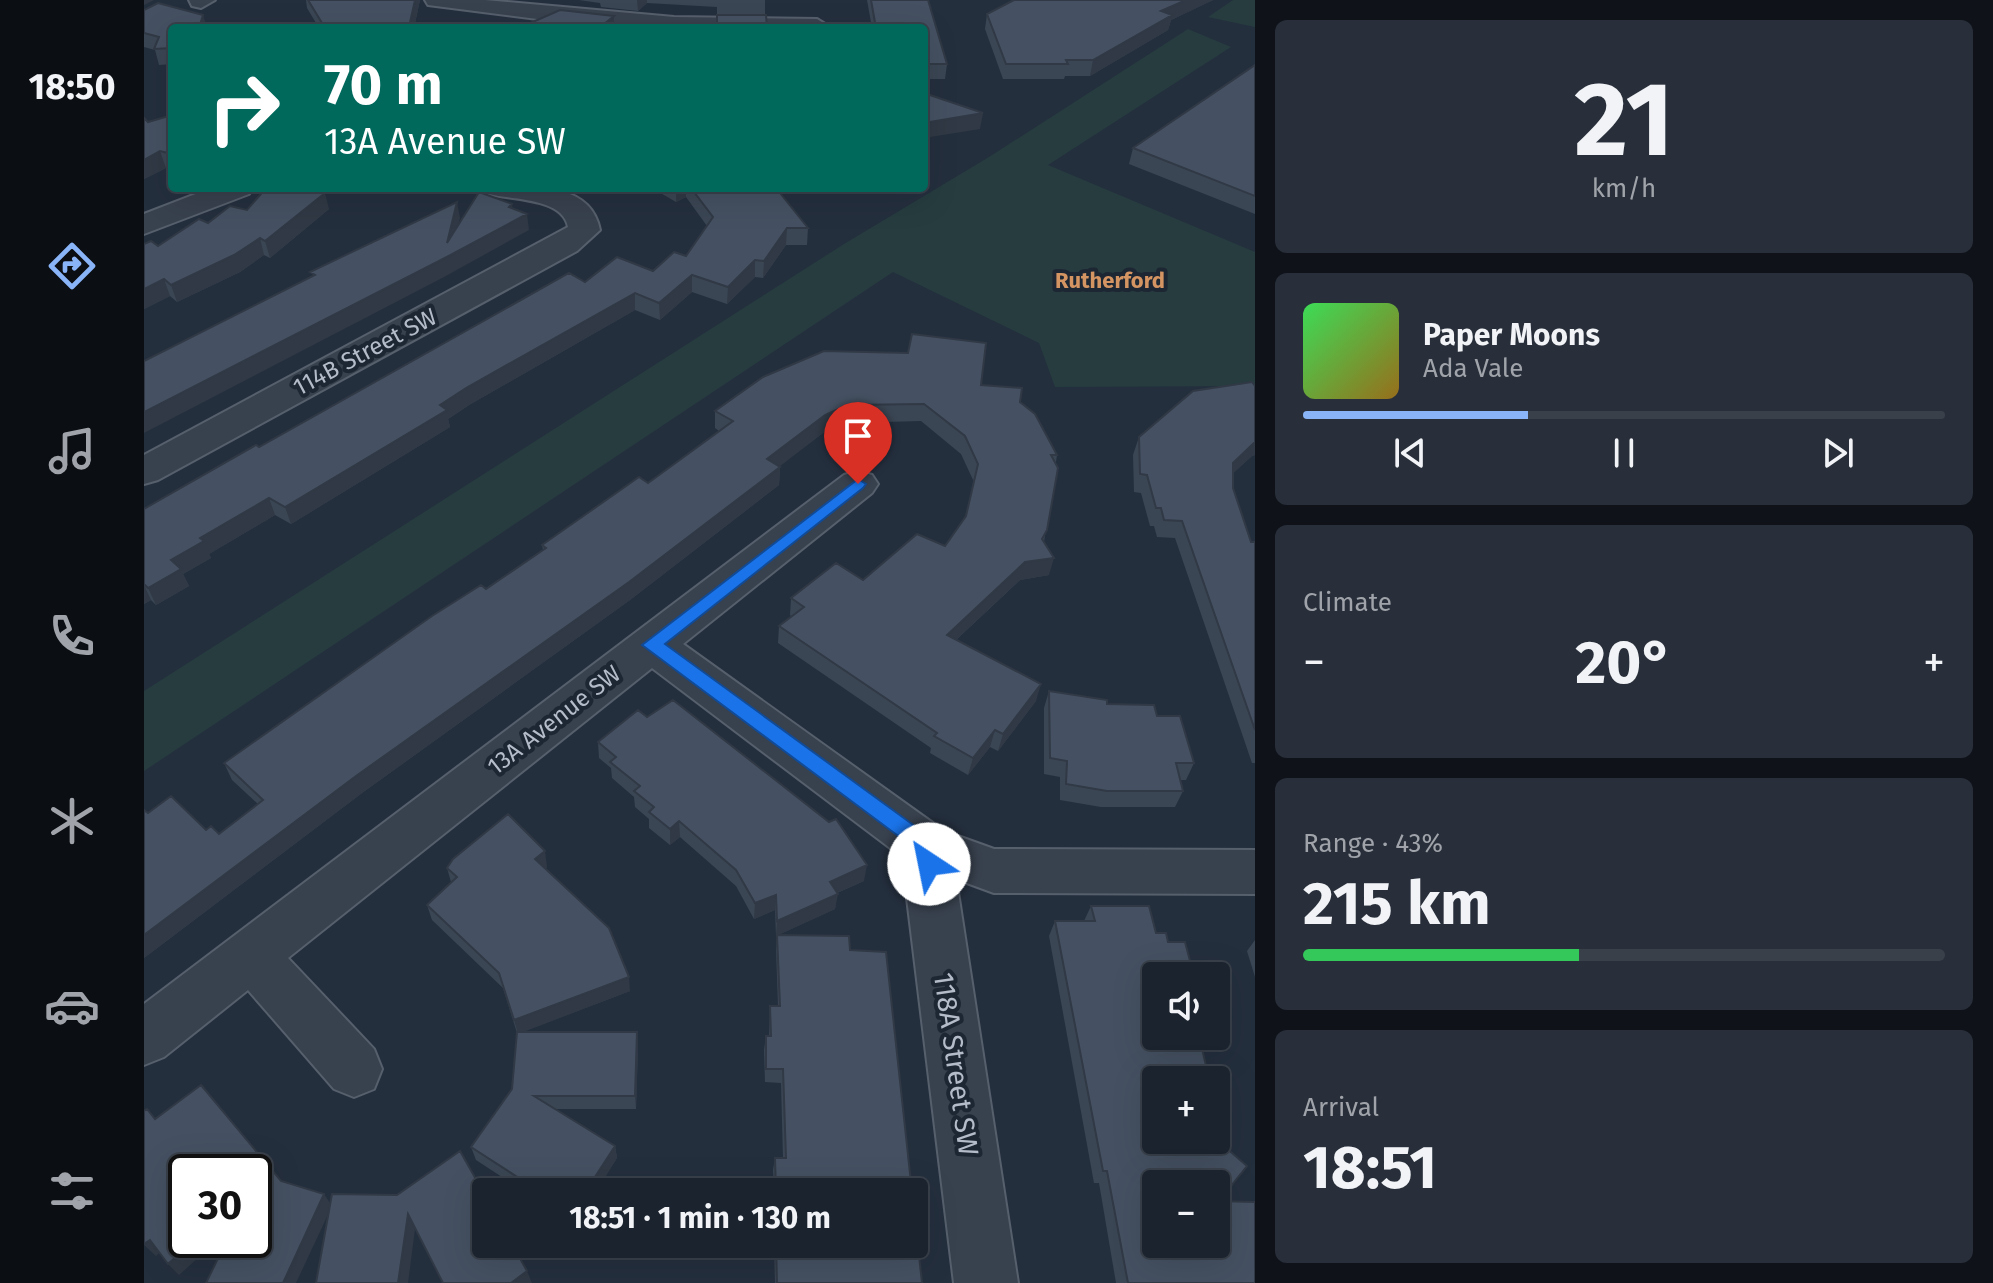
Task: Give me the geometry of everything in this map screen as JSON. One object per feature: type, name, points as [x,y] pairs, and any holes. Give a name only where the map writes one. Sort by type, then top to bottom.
[{"type":"street","points":[[437,0],[484,8],[644,24]]},
{"type":"street","points":[[814,0],[817,24]]},
{"type":"street","points":[[468,24],[484,8]]},
{"type":"street","points":[[144,225],[225,192]]},
{"type":"street","name":"114B Street SW","points":[[144,471],[566,244],[584,230],[584,220],[576,209],[521,192]]},
{"type":"street","name":"13A Avenue SW","points":[[144,1038],[858,484]]},
{"type":"street","points":[[652,645],[926,846],[968,864],[1022,873],[1255,872]]},
{"type":"street","name":"118A Street SW","points":[[926,846],[986,1283]]},
{"type":"street","points":[[251,955],[354,1069]]},
{"type":"green space","points":[[1233,0],[1255,0],[1255,27],[1208,17]]},
{"type":"green space","points":[[1188,29],[1231,47],[1048,165],[1255,252],[1255,386],[1055,387],[1039,343],[893,272],[144,771],[144,691],[844,244],[989,157]]},
{"type":"building","points":[[308,0],[415,0],[410,24],[323,24]]},
{"type":"building","points":[[871,0],[928,0],[947,64],[928,64],[928,24],[875,24]]},
{"type":"building","points":[[1014,0],[1186,0],[1161,11],[1172,15],[1093,60],[1066,60],[1068,64],[1006,64],[987,14]]},
{"type":"building","points":[[158,3],[203,15],[200,24],[168,24],[168,48],[154,49],[159,37],[144,33],[144,10]]},
{"type":"building","points":[[560,10],[614,16],[604,24],[528,24]]},
{"type":"building","points":[[717,15],[766,15],[767,24],[717,24]]},
{"type":"building","points":[[1255,65],[1255,196],[1133,148]]},
{"type":"building","points":[[928,94],[983,113],[928,122]]},
{"type":"building","points":[[168,116],[168,153],[160,151],[144,160],[144,118],[148,122]]},
{"type":"building","points":[[263,192],[325,193],[265,241],[260,238],[234,255],[171,285],[164,279],[144,289],[144,244],[151,241],[158,246],[199,219],[208,223],[230,206],[247,210]]},
{"type":"building","points":[[479,192],[512,204],[509,207],[527,214],[144,412],[144,361],[315,275],[310,272],[457,202],[447,243]]},
{"type":"building","points":[[694,192],[779,192],[808,228],[787,228],[764,261],[755,260],[728,287],[692,275],[659,303],[635,293],[466,388],[440,405],[447,410],[285,507],[269,498],[200,538],[204,541],[171,560],[181,569],[148,588],[144,584],[144,509],[569,273],[585,282],[617,257],[653,271],[674,252],[686,256],[713,217]]},
{"type":"building","points":[[912,334],[986,343],[981,385],[1022,388],[1020,402],[1035,414],[1057,455],[1051,455],[1058,468],[1047,530],[1042,539],[1054,558],[1025,562],[947,635],[1041,684],[1003,734],[995,730],[973,758],[934,736],[937,733],[779,626],[804,607],[791,598],[836,563],[863,580],[917,534],[945,546],[966,516],[978,464],[965,436],[924,404],[847,405],[825,415],[767,459],[780,467],[629,582],[356,776],[144,935],[144,810],[148,813],[171,796],[206,830],[211,826],[219,834],[263,800],[224,763],[432,616],[481,585],[486,589],[546,548],[542,545],[639,477],[648,483],[733,421],[715,411],[763,377],[824,351],[908,353]]},
{"type":"building","points":[[1252,382],[1255,386],[1255,442],[1233,463],[1233,488],[1251,542],[1255,542],[1255,730],[1182,521],[1164,520],[1161,508],[1156,508],[1147,475],[1140,474],[1139,437],[1193,391]]},
{"type":"building","points":[[1049,691],[1107,700],[1107,704],[1154,705],[1157,716],[1180,716],[1194,763],[1176,763],[1183,791],[1107,791],[1066,784],[1067,761],[1050,758]]},
{"type":"building","points":[[673,700],[829,822],[836,819],[867,865],[830,882],[838,894],[777,921],[776,895],[755,903],[736,870],[679,821],[670,829],[649,812],[654,807],[634,791],[640,786],[610,762],[616,757],[598,742],[638,710],[647,717]]},
{"type":"building","points":[[508,814],[545,851],[535,859],[609,928],[629,977],[514,1020],[499,973],[427,905],[457,877],[447,868],[453,859]]},
{"type":"building","points":[[1091,906],[1149,906],[1156,933],[1166,933],[1168,942],[1185,942],[1190,962],[1142,962],[1142,1050],[1202,1050],[1206,1066],[1142,1066],[1142,1154],[1230,1154],[1230,1151],[1247,1166],[1230,1187],[1230,1170],[1142,1170],[1142,1258],[1230,1258],[1230,1201],[1255,1202],[1255,1283],[1128,1283],[1055,921],[1095,921]]},
{"type":"building","points":[[777,935],[849,936],[850,950],[886,952],[910,1178],[776,1178],[775,1158],[786,1158],[783,1069],[766,1069],[766,1036],[771,1036],[770,1006],[780,1006]]},
{"type":"building","points":[[517,1032],[637,1032],[635,1096],[534,1096],[615,1146],[597,1178],[519,1178],[471,1147],[512,1089]]},
{"type":"building","points":[[201,1085],[258,1154],[168,1154],[168,1258],[175,1258],[168,1264],[150,1240],[144,1244],[144,1111],[147,1109],[155,1119]]},
{"type":"building","points":[[460,1151],[475,1178],[472,1178],[472,1258],[520,1258],[527,1271],[511,1283],[443,1283],[408,1214],[398,1283],[316,1283],[332,1194],[397,1195]]},
{"type":"building","points":[[272,1170],[281,1181],[324,1194],[283,1283],[206,1283],[218,1258],[272,1258]]},
{"type":"building","points":[[776,1258],[919,1258],[922,1283],[777,1283]]},
{"type":"district","name":"Rutherford","points":[[1110,280]]},
{"type":"route","points":[[858,484],[652,645],[926,846],[929,864]]}]
